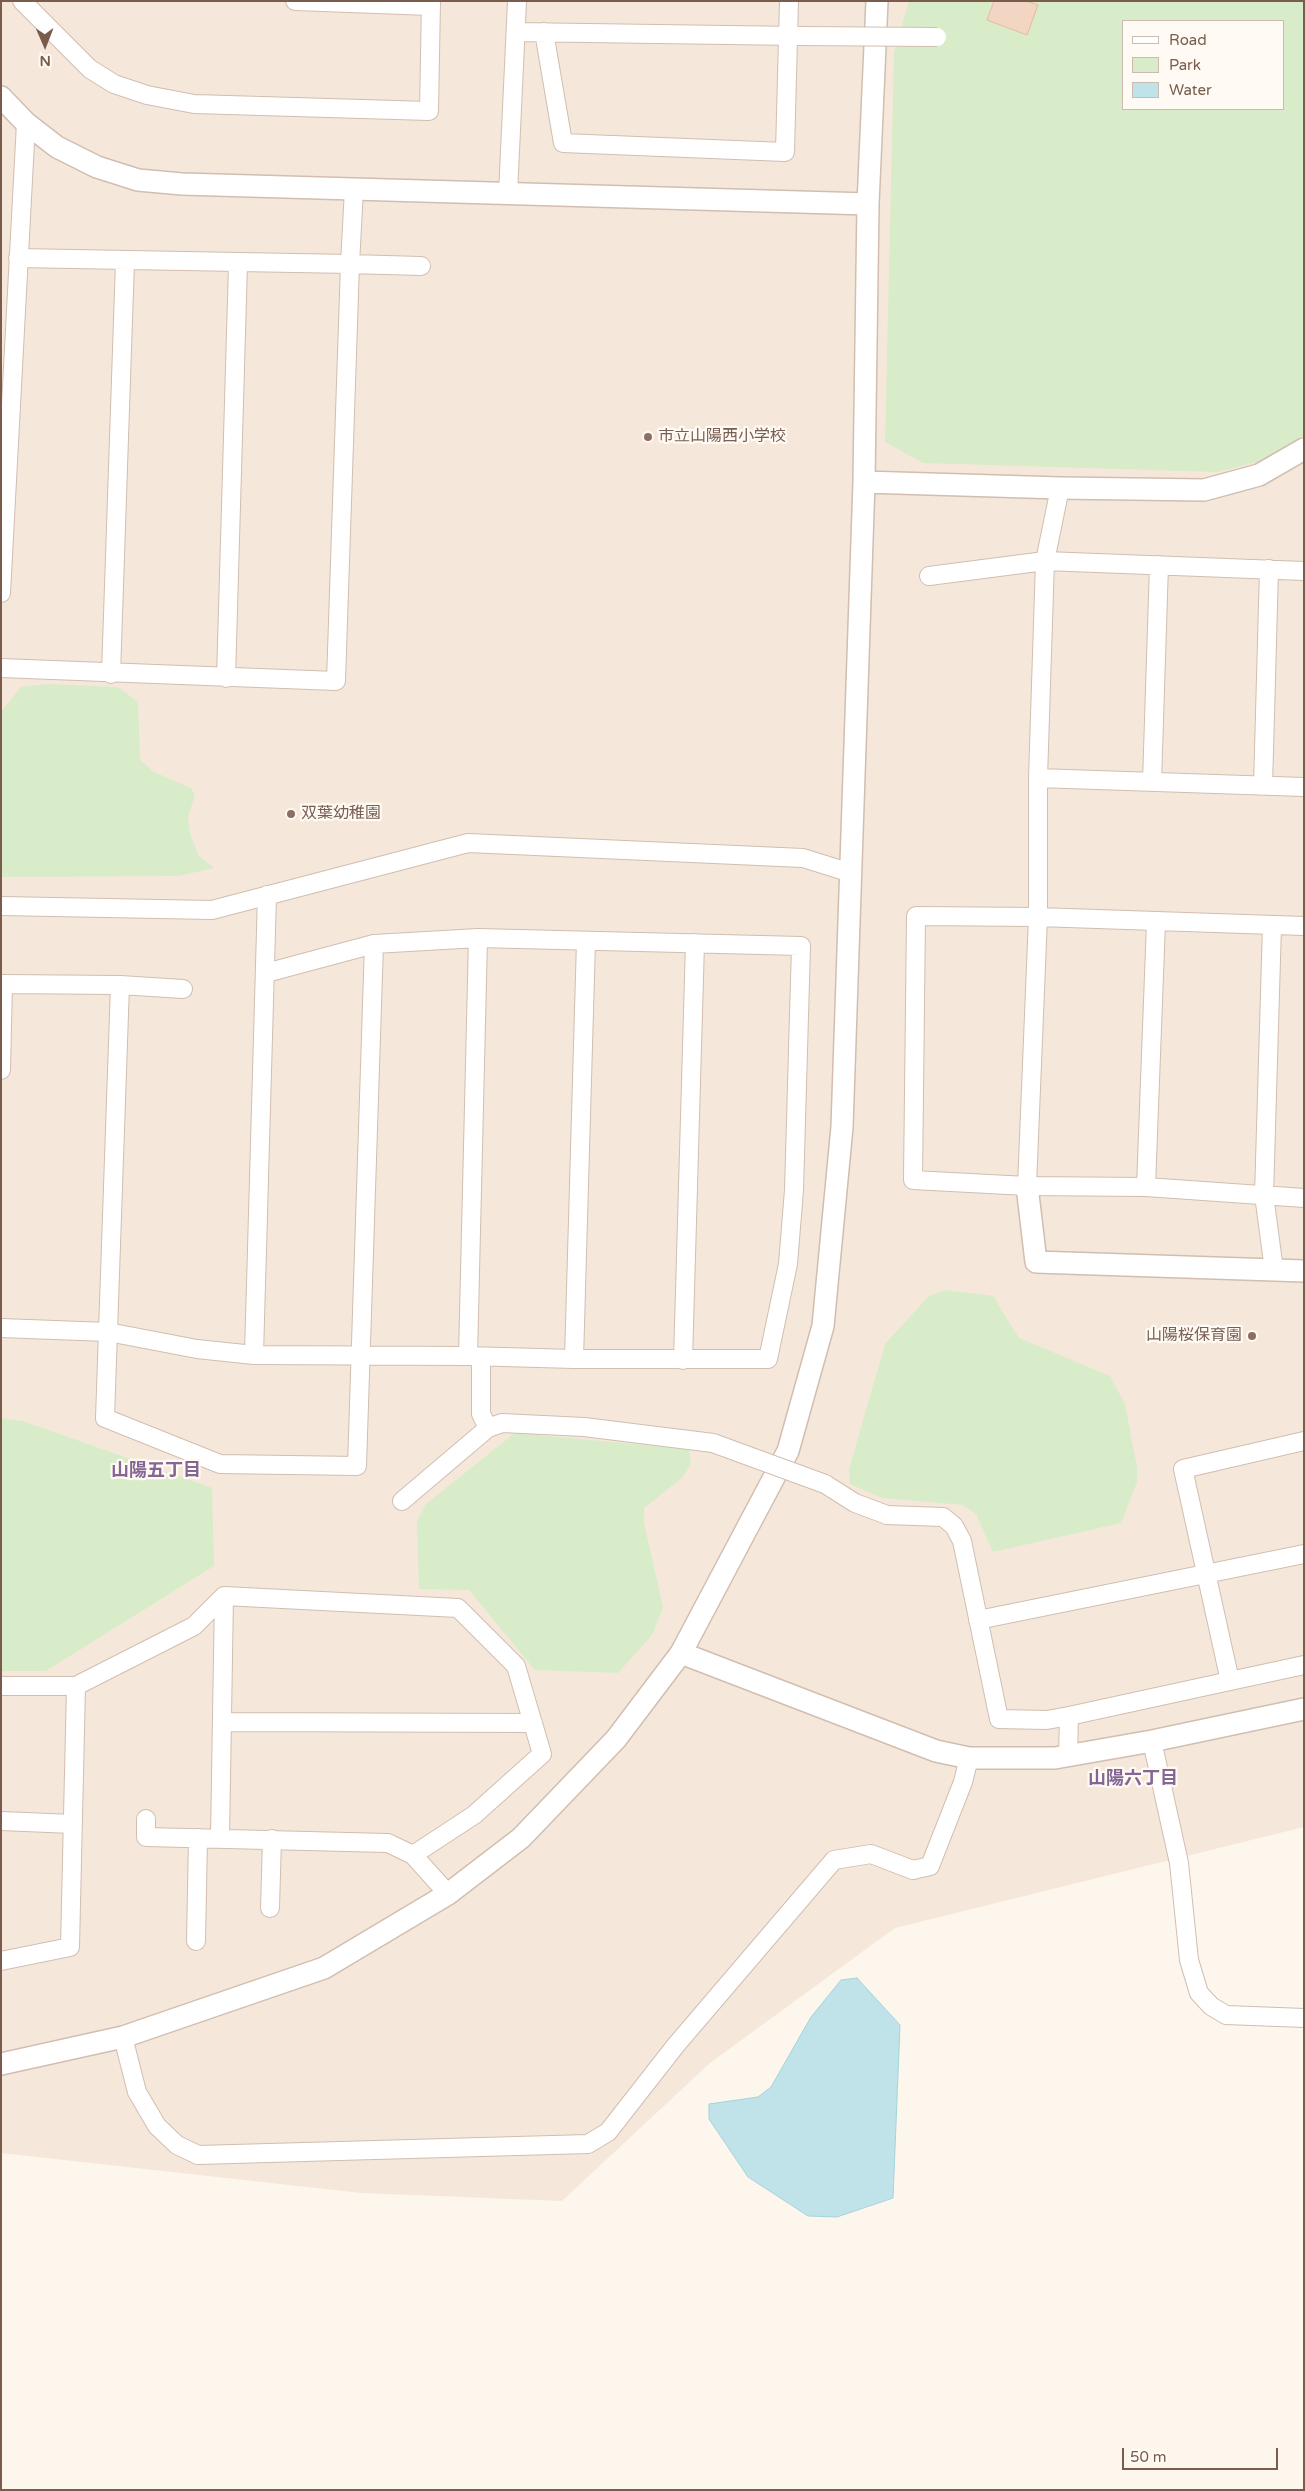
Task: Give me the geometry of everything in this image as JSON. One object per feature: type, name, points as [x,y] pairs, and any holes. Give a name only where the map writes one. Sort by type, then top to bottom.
[{"type":"street","points":[[22,1],[90,69],[114,84],[148,95],[194,104],[429,111],[430,4],[295,1]]},
{"type":"street","points":[[508,194],[517,1]]},
{"type":"street","points":[[544,32],[563,143],[785,152],[794,36],[789,1]]},
{"type":"street","points":[[1,2064],[123,2037],[324,1968],[448,1894],[520,1838],[616,1739],[681,1653],[788,1451],[823,1326],[842,1128],[864,482],[868,204],[877,1]]},
{"type":"street","points":[[516,32],[936,37]]},
{"type":"street","points":[[1,97],[26,123],[57,146],[97,167],[138,180],[182,184],[354,190],[868,204]]},
{"type":"street","points":[[1,593],[26,123]]},
{"type":"street","points":[[1,668],[111,674],[336,681],[354,190]]},
{"type":"street","points":[[18,258],[238,264],[421,266]]},
{"type":"street","points":[[111,674],[125,261]]},
{"type":"street","points":[[226,678],[238,264]]},
{"type":"street","points":[[864,482],[1204,490],[1259,475],[1304,449]]},
{"type":"street","points":[[1060,488],[1045,561],[1038,778],[1038,917],[1027,1186],[1036,1262],[1304,1271]]},
{"type":"street","points":[[929,576],[1045,561],[1304,570]]},
{"type":"street","points":[[1152,782],[1158,565]]},
{"type":"street","points":[[1263,786],[1268,569]]},
{"type":"street","points":[[1038,778],[1304,786]]},
{"type":"street","points":[[1,906],[212,910],[468,843],[803,858],[851,873]]},
{"type":"street","points":[[254,1355],[267,895]]},
{"type":"street","points":[[1304,926],[1038,917],[916,916],[913,1180],[1027,1186],[1146,1186],[1304,1198]]},
{"type":"street","points":[[1146,1186],[1156,922]]},
{"type":"street","points":[[1272,926],[1264,1195],[1274,1270]]},
{"type":"street","points":[[1,1328],[108,1332],[197,1349],[254,1355],[475,1356],[574,1360],[768,1359],[788,1264],[794,1180],[801,946],[478,938],[374,944],[266,973]]},
{"type":"street","points":[[478,938],[475,1356],[481,1414],[488,1428]]},
{"type":"street","points":[[574,1360],[586,941]]},
{"type":"street","points":[[683,1360],[695,943]]},
{"type":"street","points":[[120,985],[105,1418],[220,1464],[357,1466],[374,944]]},
{"type":"street","points":[[1,1070],[2,984],[120,985],[183,989]]},
{"type":"street","points":[[402,1501],[488,1428],[502,1423],[584,1427],[713,1443],[825,1484],[855,1503],[887,1515],[943,1517],[954,1526],[962,1540],[999,1719],[1047,1720],[1304,1665]]},
{"type":"street","points":[[1230,1682],[1183,1468],[1304,1441]]},
{"type":"street","points":[[978,1620],[1304,1554]]},
{"type":"street","points":[[220,1838],[224,1596]]},
{"type":"street","points":[[1,1686],[76,1686],[194,1626],[224,1596],[458,1608],[516,1666],[542,1754],[474,1815],[413,1855]]},
{"type":"street","points":[[681,1653],[936,1751],[969,1758],[1055,1758],[1152,1741],[1304,1709]]},
{"type":"street","points":[[1,1961],[70,1947],[76,1686]]},
{"type":"street","points":[[1068,1756],[1069,1716]]},
{"type":"street","points":[[223,1722],[533,1723]]},
{"type":"street","points":[[1152,1741],[1180,1863],[1189,1960],[1199,1993],[1211,2006],[1226,2015],[1304,2018]]},
{"type":"street","points":[[123,2037],[137,2092],[157,2126],[177,2145],[198,2155],[588,2144],[608,2132],[676,2045],[834,1860],[871,1854],[914,1870],[930,1866],[963,1782],[969,1758]]},
{"type":"street","points":[[146,1819],[146,1837],[388,1842],[413,1855],[448,1894]]},
{"type":"street","points":[[1,1821],[73,1824]]},
{"type":"street","points":[[196,1941],[198,1838]]},
{"type":"street","points":[[270,1908],[272,1839]]},
{"type":"shaded area","points":[[1,1],[1304,1],[1304,1827],[895,1928],[710,2063],[562,2201],[361,2193],[1,2153]]},
{"type":"green space","points":[[909,1],[1304,1],[1304,435],[1273,458],[1217,472],[923,463],[885,442],[894,53]]},
{"type":"green space","points":[[48,684],[118,687],[138,702],[140,760],[154,772],[191,788],[195,795],[188,817],[190,833],[198,855],[214,868],[179,876],[1,877],[1,712],[21,687]]},
{"type":"green space","points":[[944,1290],[993,1296],[1019,1338],[1110,1376],[1125,1404],[1137,1467],[1137,1482],[1121,1523],[993,1552],[976,1514],[963,1505],[882,1498],[850,1484],[849,1469],[885,1344],[928,1297]]},
{"type":"green space","points":[[1,1418],[23,1421],[212,1488],[214,1566],[46,1671],[1,1671]]},
{"type":"green space","points":[[515,1433],[689,1449],[691,1464],[682,1478],[644,1508],[644,1523],[663,1607],[652,1635],[618,1673],[535,1670],[469,1590],[419,1589],[417,1521],[425,1505]]},
{"type":"water","points":[[857,1978],[900,2025],[893,2198],[837,2217],[808,2216],[748,2177],[709,2119],[709,2104],[758,2097],[771,2087],[811,2017],[841,1980]]},
{"type":"building","points":[[994,1],[1027,1],[1038,5],[1027,35],[987,20]]},
{"type":"place","name":"市立山陽西小学校","points":[[648,437]]},
{"type":"place","name":"双葉幼稚園","points":[[291,814]]},
{"type":"place","name":"山陽桜保育園","points":[[1252,1336]]},
{"type":"district","name":"山陽五丁目","points":[[156,1471]]},
{"type":"district","name":"山陽六丁目","points":[[1133,1779]]}]
